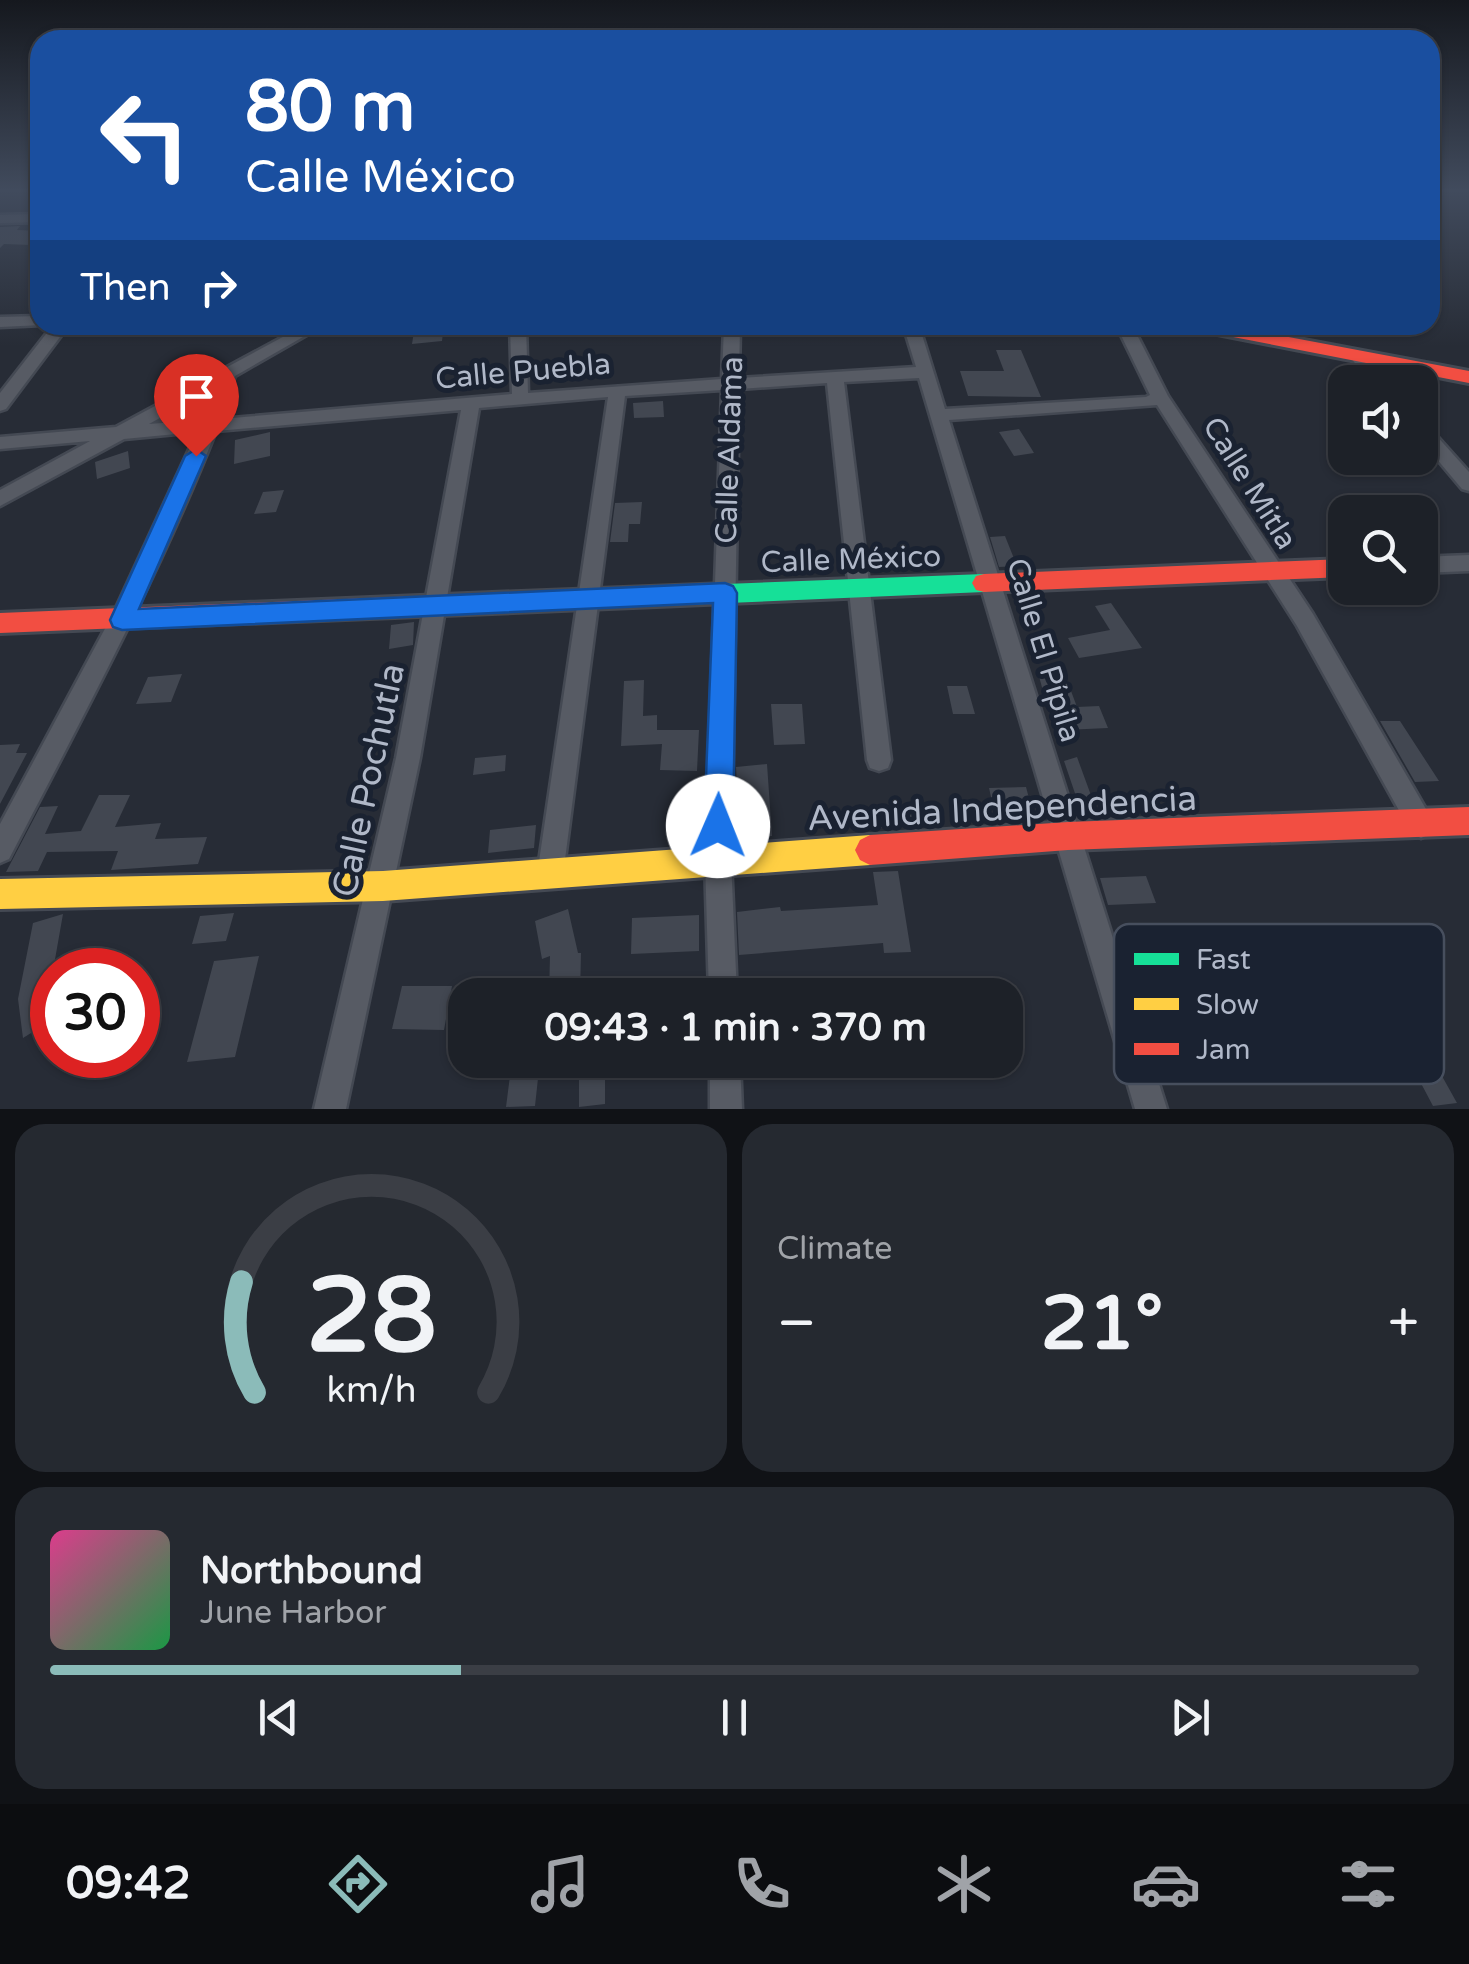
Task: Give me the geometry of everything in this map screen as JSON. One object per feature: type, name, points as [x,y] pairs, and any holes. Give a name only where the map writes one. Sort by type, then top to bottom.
[{"type":"street","points":[[0,322],[30,321]]},
{"type":"street","points":[[0,405],[53,335]]},
{"type":"street","points":[[0,499],[297,335]]},
{"type":"street","points":[[518,335],[520,398]]},
{"type":"street","name":"Calle Aldama","points":[[721,978],[718,860],[732,335]]},
{"type":"street","name":"Calle El Pípila","points":[[914,335],[1114,987]]},
{"type":"street","name":"Calle Mitla","points":[[1129,335],[1160,397],[1270,572],[1305,620],[1421,825]]},
{"type":"street","points":[[1249,335],[1469,376]]},
{"type":"street","points":[[1357,356],[1365,365]]},
{"type":"street","points":[[0,850],[122,620],[211,423],[229,370]]},
{"type":"street","name":"Calle Puebla","points":[[0,443],[520,398],[927,372]]},
{"type":"street","points":[[835,377],[879,760]]},
{"type":"street","points":[[550,874],[617,391]]},
{"type":"street","points":[[940,415],[1149,402],[1160,397]]},
{"type":"street","name":"Calle Pochutla","points":[[330,1109],[383,886],[440,604],[472,403]]},
{"type":"street","points":[[1438,449],[1469,484]]},
{"type":"street","points":[[1438,565],[1469,564]]},
{"type":"street","name":"Calle México","points":[[0,623],[1328,569]]},
{"type":"street","name":"Avenida Independencia","points":[[0,894],[383,886],[1068,836],[1469,821]]},
{"type":"street","points":[[725,1078],[726,1109]]},
{"type":"street","name":"Calle El Pípila","points":[[1143,1084],[1151,1109]]},
{"type":"building","points":[[413,335],[443,335],[442,341],[412,344]]},
{"type":"building","points":[[996,350],[1021,350],[1041,397],[968,396],[960,371],[1004,371]]},
{"type":"building","points":[[663,401],[664,417],[634,418],[633,403]]},
{"type":"building","points":[[1019,429],[1034,453],[1014,456],[999,432]]},
{"type":"building","points":[[270,432],[270,456],[234,464],[235,440]]},
{"type":"building","points":[[128,451],[130,468],[97,479],[95,462]]},
{"type":"building","points":[[284,490],[276,512],[254,514],[263,492]]},
{"type":"building","points":[[642,502],[640,524],[629,524],[628,542],[610,542],[615,503]]},
{"type":"building","points":[[1005,536],[1017,566],[999,567],[990,537]]},
{"type":"building","points":[[1111,603],[1142,648],[1079,658],[1068,638],[1110,630],[1095,606]]},
{"type":"building","points":[[414,622],[413,645],[389,649],[391,625]]},
{"type":"building","points":[[1037,669],[1051,669],[1056,683],[1068,683],[1077,707],[1099,706],[1108,728],[1065,730],[1051,689],[1043,691]]},
{"type":"building","points":[[182,674],[171,702],[136,704],[148,677]]},
{"type":"building","points":[[644,680],[643,716],[657,715],[657,730],[699,730],[697,771],[660,770],[662,744],[621,746],[624,681]]},
{"type":"building","points":[[947,686],[967,686],[975,714],[953,714]]},
{"type":"building","points":[[771,704],[802,704],[805,744],[774,745]]},
{"type":"building","points":[[1380,721],[1400,721],[1439,781],[1415,782]]},
{"type":"building","points":[[20,744],[16,753],[27,753],[0,804],[0,745]]},
{"type":"building","points":[[506,755],[505,771],[473,775],[475,758]]},
{"type":"building","points":[[1077,757],[1096,809],[1081,811],[1064,761]]},
{"type":"building","points":[[767,764],[772,836],[740,838],[736,767]]},
{"type":"building","points":[[1026,787],[1034,817],[996,819],[989,788]]},
{"type":"building","points":[[99,795],[130,795],[115,827],[161,823],[155,839],[207,837],[198,864],[111,870],[118,851],[47,852],[38,871],[6,872],[40,807],[58,806],[45,834],[81,831]]},
{"type":"building","points":[[939,809],[942,823],[862,829],[860,814]]},
{"type":"building","points":[[536,825],[534,848],[488,853],[490,830]]},
{"type":"building","points":[[898,871],[911,952],[884,953],[883,943],[739,955],[737,912],[878,905],[873,872]]},
{"type":"building","points":[[1146,876],[1156,903],[1108,905],[1100,878]]},
{"type":"building","points":[[568,909],[581,953],[580,978],[549,978],[550,956],[542,959],[535,921]]},
{"type":"building","points":[[234,913],[226,941],[192,944],[200,916]]},
{"type":"building","points":[[63,914],[57,948],[30,948],[30,1034],[23,1038],[18,999],[33,923]]},
{"type":"building","points":[[699,915],[699,951],[631,954],[632,918]]},
{"type":"building","points":[[259,956],[235,1057],[187,1062],[214,961]]},
{"type":"building","points":[[402,986],[448,986],[444,1030],[392,1029]]},
{"type":"building","points":[[510,1078],[538,1078],[535,1106],[506,1107]]},
{"type":"building","points":[[579,1078],[605,1078],[605,1104],[579,1107]]},
{"type":"building","points":[[1444,1080],[1457,1103],[1433,1106],[1421,1084],[1444,1084]]},
{"type":"traffic: fast","points":[[468,604],[984,583]]},
{"type":"traffic: slow","points":[[0,894],[383,886],[870,850]]},
{"type":"traffic: jam","points":[[1249,335],[1469,377]]},
{"type":"traffic: jam","points":[[984,583],[1328,569]]},
{"type":"traffic: jam","points":[[0,623],[468,604]]},
{"type":"traffic: jam","points":[[870,850],[1068,836],[1469,821]]},
{"type":"route","points":[[196,456],[122,620],[725,593],[718,826]]}]
